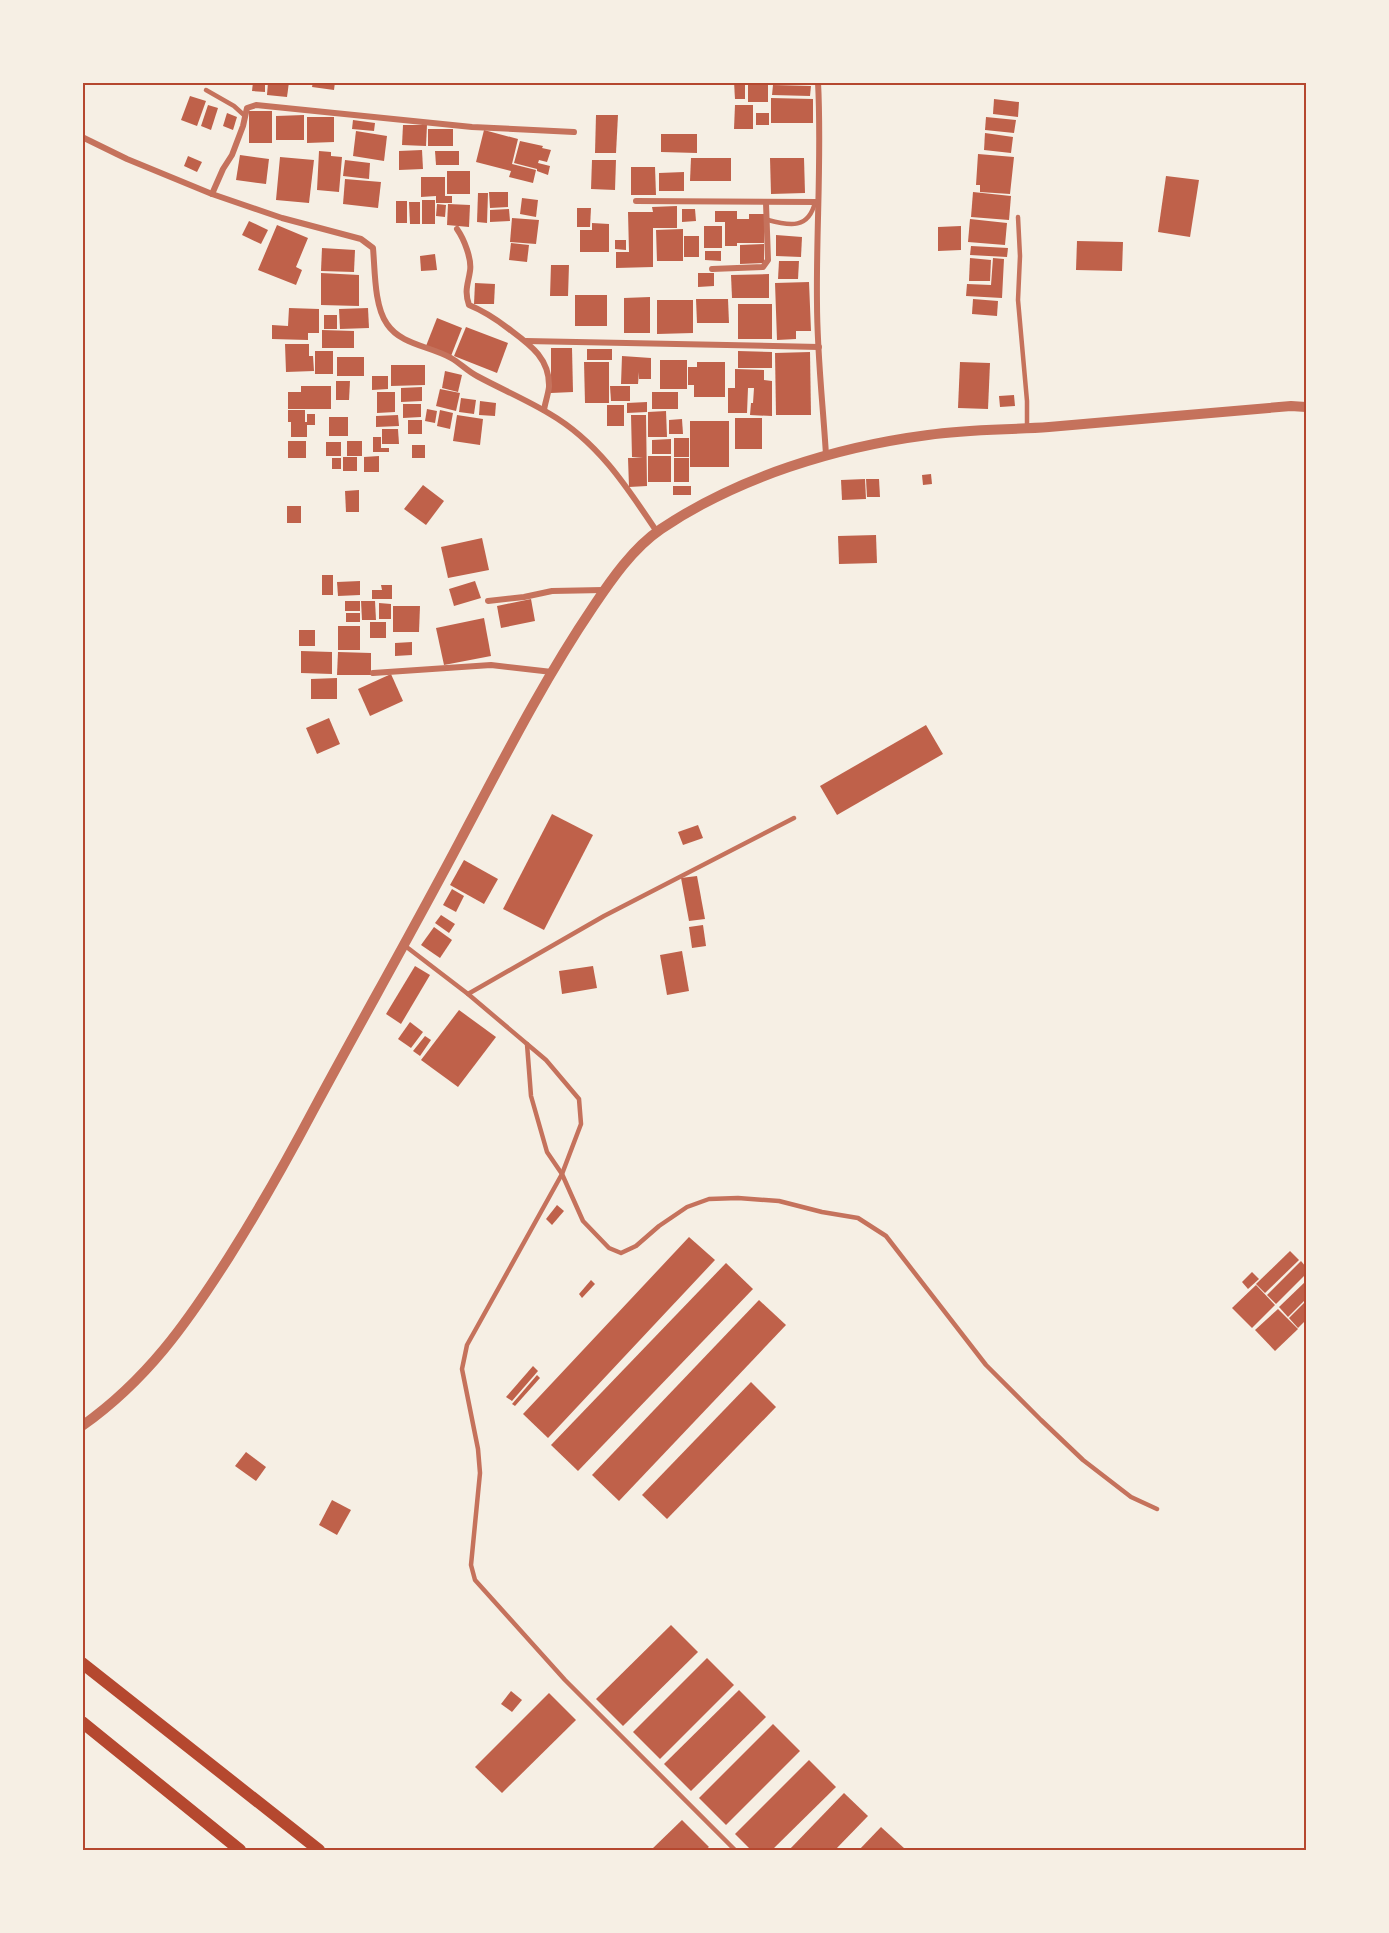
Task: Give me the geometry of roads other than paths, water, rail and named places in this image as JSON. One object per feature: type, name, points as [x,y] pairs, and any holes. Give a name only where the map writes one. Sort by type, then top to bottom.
[{"type":"main road","points":[[82,1663],[319,1851]]},
{"type":"main road","points":[[82,1722],[240,1851]]},
{"type":"street","points":[[818,82],[820,129],[816,202],[817,307],[826,455]]},
{"type":"street","points":[[212,194],[222,169],[232,155],[247,108],[256,105],[472,127],[574,132]]},
{"type":"street","points":[[82,137],[127,159],[212,194],[282,218],[361,239],[373,248],[381,314],[387,325],[397,335],[450,357],[473,374],[544,410],[583,438],[619,475],[657,532]]},
{"type":"street","points":[[636,201],[816,202]]},
{"type":"street","points":[[712,269],[766,265],[768,220],[766,203]]},
{"type":"street","points":[[457,229],[471,268],[465,295],[469,305],[484,311],[526,340],[543,360],[549,387],[544,410]]},
{"type":"street","points":[[526,340],[819,347]]},
{"type":"street","points":[[82,1426],[122,1396],[143,1374],[201,1302],[280,1172],[552,672],[604,590],[622,567],[657,532],[732,490],[762,477],[826,455],[929,434],[1291,406],[1306,407]]},
{"type":"street","points":[[488,601],[552,591],[604,590]]},
{"type":"street","points":[[374,673],[491,664],[552,672]]},
{"type":"lane","points":[[206,90],[234,106],[245,116]]},
{"type":"lane","points":[[768,220],[784,224],[799,223],[807,220],[816,202]]},
{"type":"lane","points":[[1018,217],[1020,256],[1018,300],[1027,401],[1027,428]]},
{"type":"lane","points":[[468,994],[604,916],[794,818]]},
{"type":"lane","points":[[404,945],[468,994],[546,1060],[579,1099],[581,1124],[562,1174],[467,1345],[462,1369],[478,1449],[480,1473],[471,1565],[475,1580],[565,1680],[735,1851]]},
{"type":"lane","points":[[526,1044],[531,1096],[547,1152],[562,1174],[583,1221],[609,1248],[621,1253],[636,1246],[687,1207],[710,1199],[738,1198],[779,1201],[858,1218],[886,1236],[986,1365],[1041,1420],[1083,1460],[1131,1497],[1157,1509]]}]
